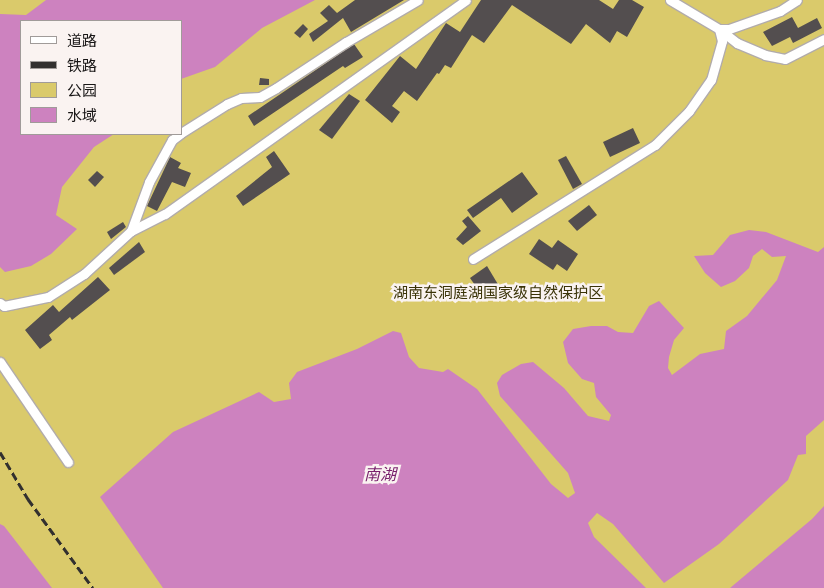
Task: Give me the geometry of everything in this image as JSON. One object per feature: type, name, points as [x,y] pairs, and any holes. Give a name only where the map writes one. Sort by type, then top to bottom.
[{"type":"street","points":[[182,132],[227,104],[242,98],[260,97],[346,42],[418,0]]},
{"type":"street","points":[[0,304],[4,306],[48,298],[84,274],[131,231],[166,214],[466,0]]},
{"type":"street","points":[[670,0],[744,46],[785,60],[824,39]]},
{"type":"street","points":[[719,29],[729,30],[780,11],[797,0]]},
{"type":"street","points":[[473,259],[655,145],[689,112],[711,80],[721,48],[719,29]]},
{"type":"street","points":[[131,231],[149,182],[172,140],[178,135]]},
{"type":"street","points":[[0,362],[68,462]]},
{"type":"green space","name":"湖南东洞庭湖国家级自然保护区","points":[[0,0],[824,0],[824,588],[0,588]]},
{"type":"water","points":[[46,0],[315,0],[262,28],[215,67],[182,79],[182,20],[20,20],[20,135],[112,135],[94,147],[62,187],[56,215],[77,229],[51,254],[31,266],[5,272],[0,267],[0,14],[26,15]]},
{"type":"water","name":"南湖","points":[[749,230],[766,232],[818,252],[824,247],[824,420],[806,436],[806,454],[798,455],[788,480],[719,544],[664,583],[613,524],[597,513],[588,523],[594,537],[646,588],[163,588],[100,497],[173,432],[259,392],[274,402],[291,399],[289,383],[297,372],[357,349],[393,331],[401,333],[409,357],[419,368],[443,372],[448,369],[477,389],[551,484],[568,498],[575,493],[568,473],[500,396],[497,383],[502,375],[521,364],[533,362],[564,388],[588,416],[609,421],[611,415],[596,397],[594,383],[582,379],[568,363],[563,342],[573,329],[591,326],[607,326],[618,332],[633,333],[649,306],[659,301],[684,328],[674,340],[669,357],[668,368],[672,375],[700,354],[724,349],[726,331],[747,316],[777,280],[786,256],[772,257],[762,249],[753,256],[749,268],[735,281],[721,287],[705,273],[694,256],[713,255],[730,235]]},
{"type":"water","points":[[824,506],[824,588],[730,588],[812,519]]},
{"type":"water","points":[[0,524],[4,526],[52,588],[0,588]]},
{"type":"building","points":[[355,0],[404,0],[351,32],[343,18],[313,42],[309,34],[328,21],[320,13],[329,5],[337,13]]},
{"type":"building","points":[[481,0],[599,0],[613,9],[619,0],[632,0],[644,7],[627,37],[617,31],[610,43],[586,24],[571,44],[512,5],[484,43],[472,35],[451,68],[445,65],[417,101],[404,91],[392,106],[400,112],[392,123],[365,100],[400,56],[416,69],[446,23],[460,32]]},
{"type":"building","points":[[792,17],[798,28],[817,18],[822,28],[793,43],[790,37],[772,46],[763,32]]},
{"type":"building","points":[[303,24],[308,29],[300,38],[294,33]]},
{"type":"building","points":[[354,44],[363,57],[345,68],[343,66],[254,126],[248,116]]},
{"type":"building","points":[[260,78],[269,79],[269,85],[259,85]]},
{"type":"building","points":[[349,94],[360,101],[332,139],[319,130]]},
{"type":"building","points":[[633,128],[640,143],[610,157],[603,142]]},
{"type":"building","points":[[274,151],[290,174],[243,206],[236,196],[272,167],[266,157]]},
{"type":"building","points":[[566,156],[582,184],[573,189],[558,160]]},
{"type":"building","points":[[170,157],[181,163],[178,168],[191,173],[185,187],[172,182],[157,211],[147,206]]},
{"type":"building","points":[[97,171],[104,177],[95,187],[88,180]]},
{"type":"building","points":[[522,172],[538,194],[512,213],[501,198],[473,218],[467,210]]},
{"type":"building","points":[[589,205],[597,215],[577,231],[568,221]]},
{"type":"building","points":[[468,216],[481,231],[463,245],[456,239],[467,227],[462,221]]},
{"type":"building","points":[[123,222],[126,227],[111,239],[107,232]]},
{"type":"building","points":[[539,239],[552,248],[558,240],[578,254],[567,271],[557,264],[553,270],[529,254]]},
{"type":"building","points":[[139,242],[145,252],[114,275],[109,268]]},
{"type":"building","points":[[487,266],[502,291],[486,301],[470,278]]},
{"type":"building","points":[[98,277],[110,290],[72,320],[70,317],[49,335],[52,340],[40,349],[25,330],[53,305],[59,312]]},
{"type":"railway","points":[[0,452],[28,499],[93,588]]}]
